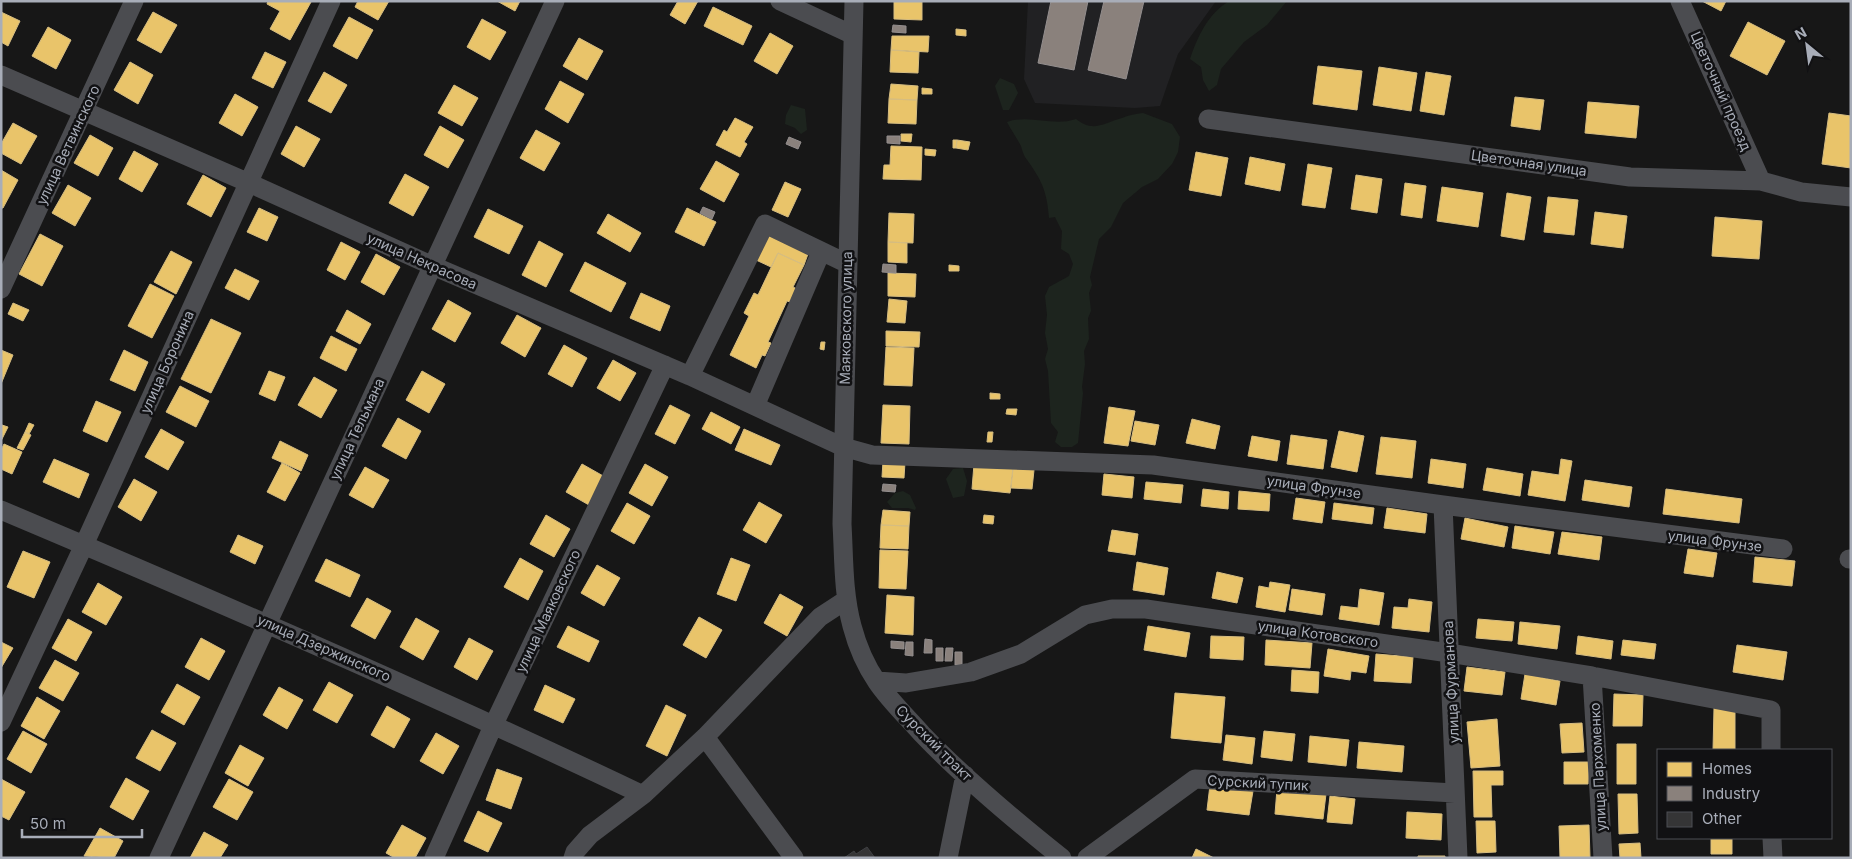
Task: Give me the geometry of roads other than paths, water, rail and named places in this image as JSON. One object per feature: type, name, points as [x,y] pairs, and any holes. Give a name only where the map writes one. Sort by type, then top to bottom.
[{"type":"street","name":"улица Ветвинского","points":[[1,289],[134,1]]},
{"type":"street","name":"улица Боронина","points":[[1,722],[84,545],[331,1]]},
{"type":"street","name":"улица Тельмана","points":[[159,858],[266,622],[555,1]]},
{"type":"street","points":[[780,1],[853,34]]},
{"type":"street","name":"Маяковского улица","points":[[846,600],[842,524],[843,447],[854,1]]},
{"type":"street","name":"Цветочный проезд","points":[[1680,1],[1761,181]]},
{"type":"street","name":"улица Некрасова","points":[[1,75],[433,266],[690,376],[843,447]]},
{"type":"street","name":"Цветочная улица","points":[[1208,119],[1630,177],[1761,181],[1801,192],[1851,197]]},
{"type":"street","points":[[690,376],[765,224],[848,264]]},
{"type":"street","points":[[755,406],[821,252]]},
{"type":"street","name":"улица Маяковского","points":[[434,858],[494,724],[665,365]]},
{"type":"street","name":"улица Фрунзе","points":[[843,447],[872,455],[1153,465],[1783,549]]},
{"type":"street","name":"улица Фурманова","points":[[1443,505],[1458,858]]},
{"type":"street","name":"улица Дзержинского","points":[[1,510],[266,622],[494,724],[643,795]]},
{"type":"street","points":[[573,858],[575,852],[590,835],[643,795],[705,737],[820,617],[846,600]]},
{"type":"street","name":"Сурский тракт","points":[[846,600],[863,655],[877,681],[904,714],[944,756],[1007,813],[1062,858]]},
{"type":"street","name":"улица Котовского","points":[[877,681],[906,683],[971,672],[1022,654],[1085,615],[1112,610],[1146,609],[1449,653],[1592,676],[1771,710],[1771,749]]},
{"type":"street","name":"улица Пархоменко","points":[[1592,676],[1603,858]]},
{"type":"street","points":[[705,737],[794,858]]},
{"type":"street","points":[[948,858],[965,775]]},
{"type":"street","name":"Сурский тупик","points":[[1087,858],[1196,779],[1456,793]]},
{"type":"street","points":[[1772,839],[1773,858]]}]
